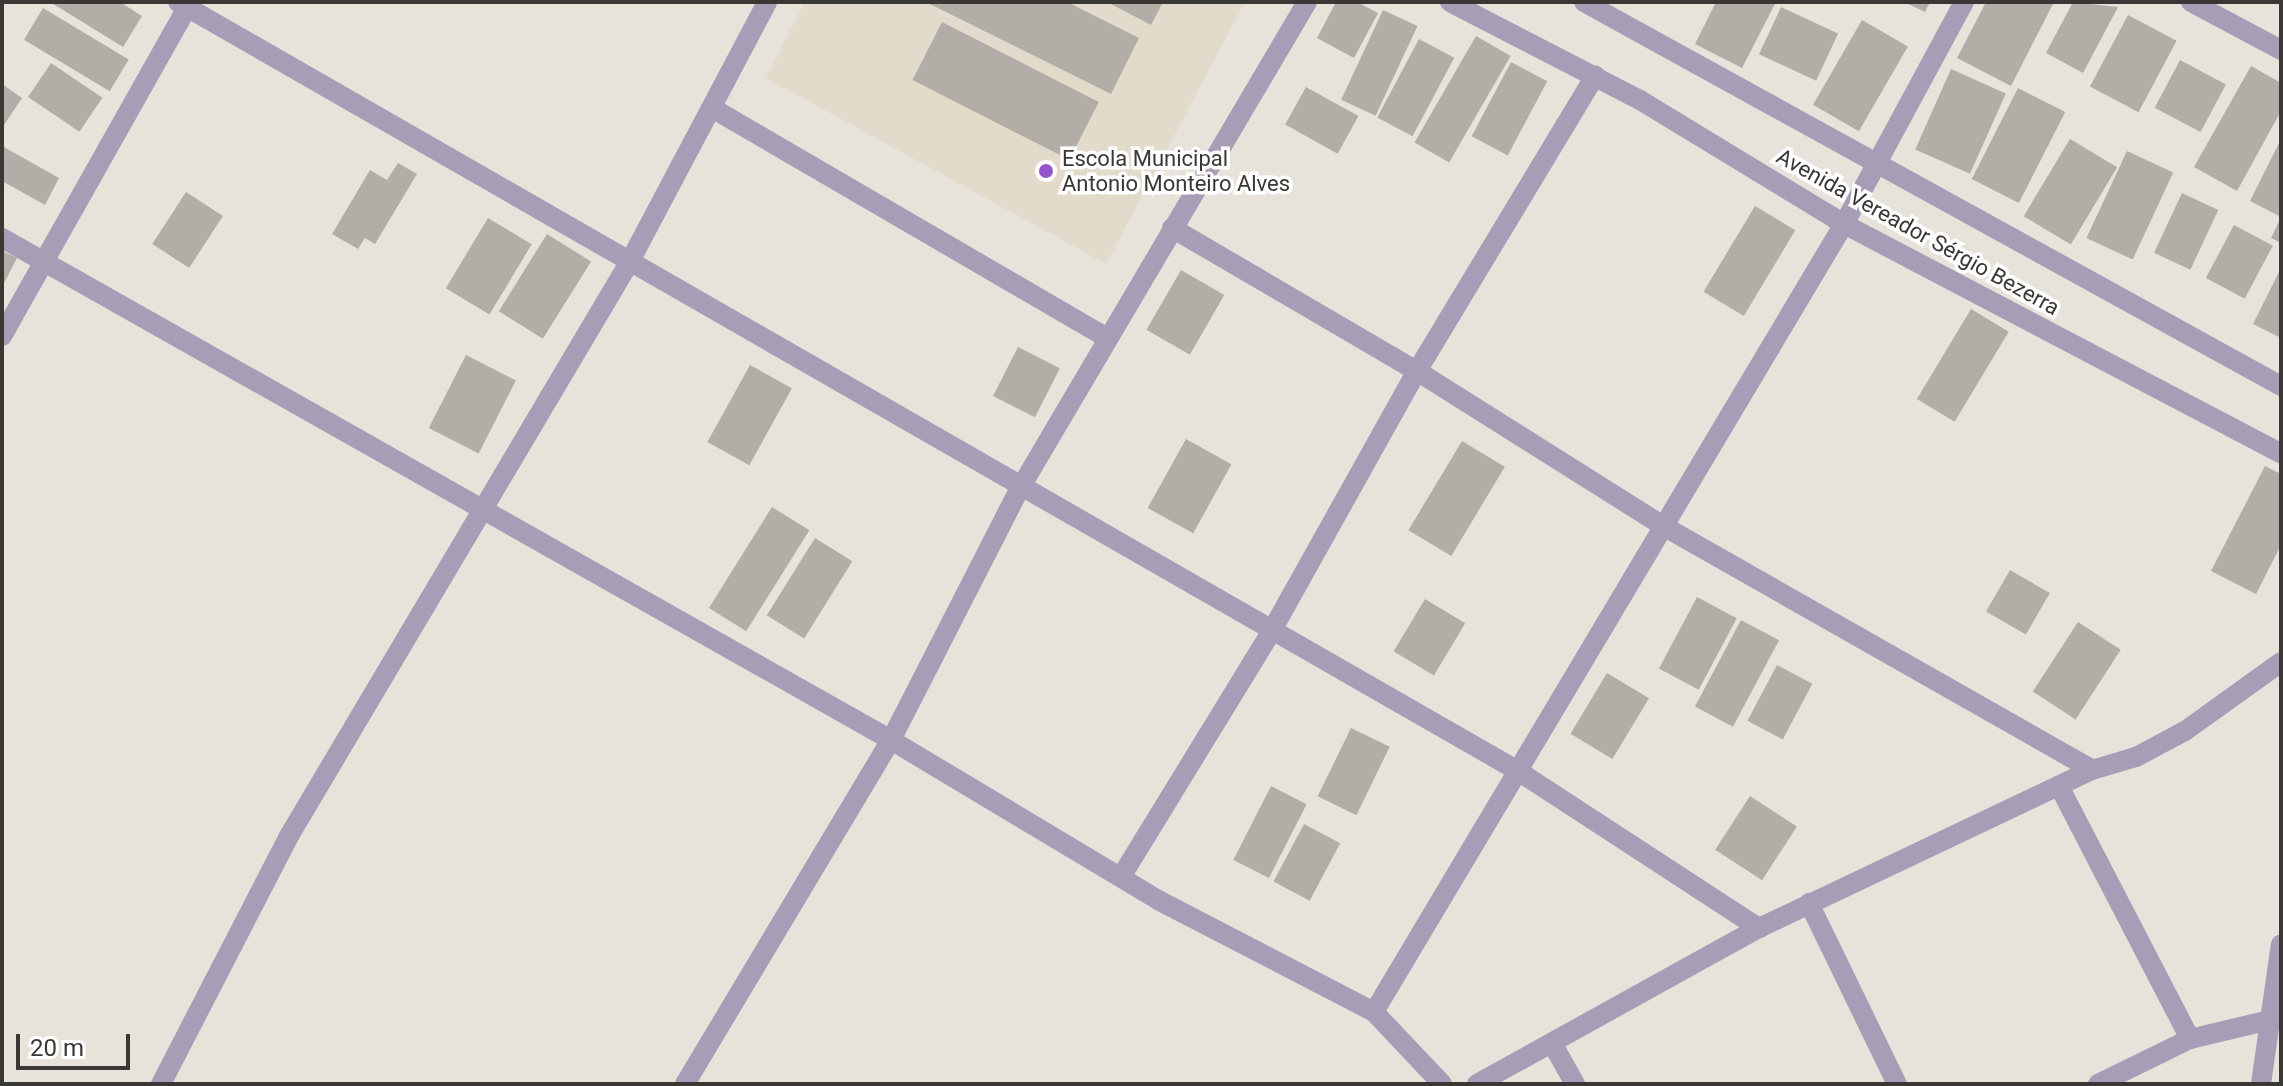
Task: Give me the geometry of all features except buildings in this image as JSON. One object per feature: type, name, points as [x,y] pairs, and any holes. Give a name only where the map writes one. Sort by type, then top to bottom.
[{"type":"street","points":[[161,1084],[289,836],[485,512],[629,263],[767,2]]},
{"type":"street","points":[[685,1084],[891,740],[1019,490],[1307,2]]},
{"type":"street","name":"Avenida Vereador Sérgio Bezerra","points":[[1450,2],[1595,76],[1844,224],[2281,453]]},
{"type":"street","name":"Avenida Vereador Sérgio Bezerra","points":[[1584,2],[2281,386]]},
{"type":"street","points":[[1374,1012],[1844,224],[1964,2]]},
{"type":"street","points":[[2191,2],[2281,50]]},
{"type":"street","points":[[2,336],[185,4],[1019,490],[1518,771],[1759,928]]},
{"type":"street","points":[[1121,877],[1271,632],[1417,371],[1595,76]]},
{"type":"street","points":[[712,108],[1107,338]]},
{"type":"street","points":[[1172,228],[1417,371],[1665,527],[2092,770]]},
{"type":"street","points":[[2,238],[891,740],[1121,877],[1374,1012],[1442,1084]]},
{"type":"street","points":[[1477,1084],[1809,903],[2092,770],[2136,757],[2185,731],[2281,662]]},
{"type":"street","points":[[2059,786],[2190,1039]]},
{"type":"street","points":[[1809,903],[1897,1084]]},
{"type":"street","points":[[2261,1084],[2281,944]]},
{"type":"street","points":[[2098,1084],[2190,1039],[2270,1020]]},
{"type":"street","points":[[1552,1043],[1575,1084]]},
{"type":"shaded area","name":"Escola Municipal Antonio Monteiro Alves","points":[[805,2],[1245,2],[1106,264],[766,78]]},
{"type":"place","name":"Escola Municipal Antonio Monteiro Alves","points":[[1046,171]]}]
